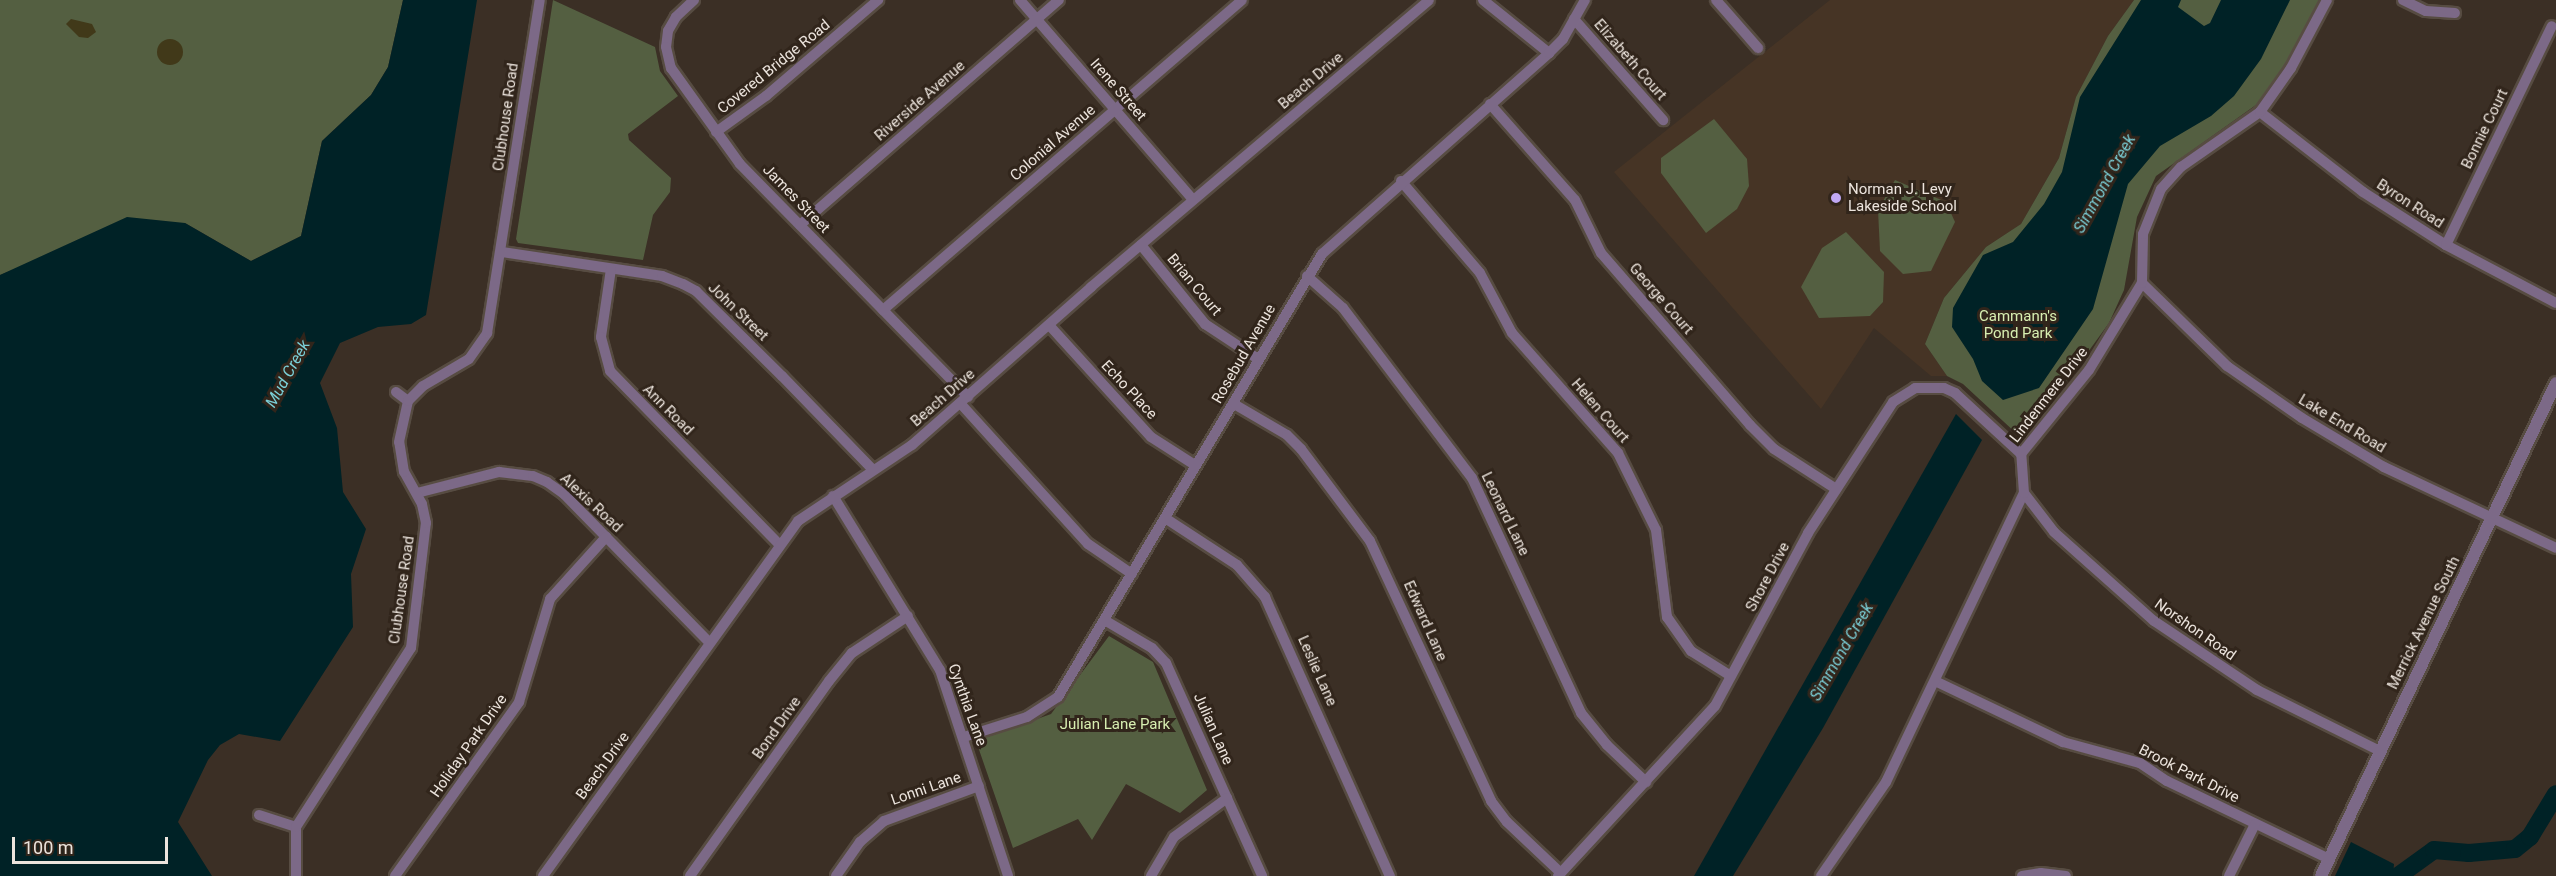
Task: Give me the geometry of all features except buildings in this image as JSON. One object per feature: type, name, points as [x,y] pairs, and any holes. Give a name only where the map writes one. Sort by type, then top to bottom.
[{"type":"street","name":"Clubhouse Road","points":[[296,827],[411,648],[426,533],[417,493],[404,472],[400,453],[408,401],[423,386],[469,359],[480,346],[491,319],[540,0]]},
{"type":"street","name":"James Street","points":[[694,0],[676,17],[668,31],[667,56],[740,165],[883,310],[1088,544],[1132,574]]},
{"type":"street","name":"Covered Bridge Road","points":[[716,132],[766,96],[878,0]]},
{"type":"street","name":"Irene Street","points":[[1020,0],[1193,200]]},
{"type":"street","name":"Riverside Avenue","points":[[800,225],[1059,0]]},
{"type":"street","name":"Colonial Avenue","points":[[883,310],[1242,0]]},
{"type":"street","name":"Beach Drive","points":[[543,876],[778,543],[798,521],[912,445],[1193,200],[1430,0]]},
{"type":"street","points":[[1483,0],[1550,53]]},
{"type":"street","name":"Rosebud Avenue","points":[[964,737],[1028,717],[1049,705],[1065,687],[1234,404],[1307,276],[1334,240],[1550,53],[1585,0]]},
{"type":"street","points":[[1716,0],[1758,48]]},
{"type":"street","points":[[2142,283],[2143,234],[2161,189],[2181,167],[2260,112],[2291,68],[2327,0]]},
{"type":"street","points":[[2403,0],[2426,11],[2455,13]]},
{"type":"street","name":"Elizabeth Court","points":[[1574,19],[1663,120]]},
{"type":"street","name":"Bonnie Court","points":[[2446,245],[2552,26]]},
{"type":"street","name":"George Court","points":[[1490,104],[1575,200],[1601,253],[1750,425],[1774,449],[1836,489]]},
{"type":"street","name":"Byron Road","points":[[2260,112],[2363,192],[2446,245],[2556,303]]},
{"type":"street","name":"Helen Court","points":[[1401,181],[1480,273],[1512,333],[1618,453],[1656,530],[1667,617],[1691,651],[1731,676]]},
{"type":"street","name":"Brian Court","points":[[1141,245],[1205,324],[1258,359]]},
{"type":"street","name":"John Street","points":[[502,252],[662,276],[696,291],[873,470]]},
{"type":"street","name":"Ann Road","points":[[611,269],[601,337],[610,371],[778,543]]},
{"type":"street","name":"Leonard Lane","points":[[1307,276],[1343,308],[1472,478],[1581,713],[1606,745],[1646,782]]},
{"type":"street","name":"Lindenmere Drive","points":[[2024,493],[2020,454],[2089,370],[2142,283]]},
{"type":"street","name":"Lake End Road","points":[[2142,283],[2228,366],[2302,418],[2384,467],[2556,548]]},
{"type":"street","name":"Echo Place","points":[[1049,325],[1151,437],[1196,465]]},
{"type":"street","name":"Merrick Avenue South","points":[[2321,876],[2556,383]]},
{"type":"street","name":"Shore Drive","points":[[1559,874],[1705,720],[1836,489],[1893,402],[1915,388],[1933,386],[1955,393],[2020,454]]},
{"type":"street","points":[[396,392],[408,401]]},
{"type":"street","name":"Edward Lane","points":[[1234,404],[1287,435],[1301,449],[1370,541],[1491,801],[1559,874]]},
{"type":"street","name":"Alexis Road","points":[[417,493],[499,472],[533,476],[564,494],[709,642]]},
{"type":"street","points":[[1821,876],[1874,804],[2024,493]]},
{"type":"street","name":"Norshon Road","points":[[2024,493],[2054,532],[2154,621],[2257,690],[2380,751]]},
{"type":"street","name":"Cynthia Lane","points":[[833,496],[943,676],[1008,876]]},
{"type":"street","name":"Leslie Lane","points":[[1165,518],[1237,565],[1265,597],[1390,876]]},
{"type":"street","name":"Holiday Park Drive","points":[[395,876],[519,702],[550,599],[606,537]]},
{"type":"street","name":"Bond Drive","points":[[690,876],[829,681],[852,653],[908,616]]},
{"type":"street","name":"Julian Lane","points":[[1106,621],[1152,648],[1166,663],[1262,876]]},
{"type":"street","name":"Brook Park Drive","points":[[1935,681],[2063,742],[2140,763],[2167,781],[2329,859]]},
{"type":"street","name":"Lonni Lane","points":[[836,876],[860,842],[884,821],[979,786]]},
{"type":"street","points":[[1151,876],[1173,837],[1227,798]]},
{"type":"street","points":[[259,815],[296,827],[296,876]]},
{"type":"street","points":[[2229,876],[2255,824]]},
{"type":"street","points":[[2022,876],[2041,873],[2066,876]]},
{"type":"shaded area","name":"Norman J. Levy Lakeside School","points":[[1830,0],[2134,0],[2108,36],[2076,97],[2059,158],[2021,224],[1986,247],[1944,298],[1925,344],[1947,376],[1931,376],[1874,328],[1821,409],[1614,172]]},
{"type":"green space","points":[[0,0],[403,0],[388,67],[371,95],[322,141],[301,236],[251,261],[185,223],[33,262],[0,275]]},
{"type":"green space","points":[[553,0],[655,47],[660,71],[678,96],[628,134],[629,140],[671,178],[670,192],[653,215],[643,260],[518,243],[516,239]]},
{"type":"green space","name":"Cammann's Pond Park","points":[[2134,0],[2325,0],[2270,95],[2156,176],[2137,217],[2124,290],[2109,323],[2062,388],[2027,431],[2017,434],[1963,384],[1947,376],[1925,344],[1944,298],[1986,247],[2021,224],[2059,158],[2076,97],[2108,36]]},
{"type":"green space","points":[[1714,119],[1747,159],[1749,186],[1737,209],[1706,233],[1661,173],[1661,158]]},
{"type":"green space","points":[[1895,180],[1946,202],[1955,222],[1931,271],[1903,274],[1880,251],[1878,210]]},
{"type":"green space","points":[[1846,232],[1884,272],[1883,302],[1870,316],[1819,318],[1801,287],[1822,248]]},
{"type":"green space","name":"Julian Lane Park","points":[[1109,636],[1153,662],[1207,790],[1180,813],[1126,784],[1092,840],[1078,819],[1013,848],[976,741],[1051,714]]},
{"type":"sand","points":[[71,19],[92,24],[96,32],[88,38],[79,37],[66,24]]},
{"type":"sand","points":[[170,39],[179,43],[183,52],[179,61],[170,65],[161,61],[157,52],[161,43]]},
{"type":"water","name":"Mud Creek","points":[[403,0],[477,0],[426,315],[411,324],[378,327],[340,343],[320,383],[337,428],[343,492],[366,529],[351,574],[353,627],[280,741],[239,734],[220,745],[208,760],[178,822],[212,876],[0,876],[0,275],[127,217],[185,223],[251,261],[301,236],[322,141],[371,95],[388,67]]},
{"type":"water","name":"Cammann's Pond Park","points":[[2141,0],[2181,0],[2178,7],[2204,26],[2210,23],[2221,0],[2290,0],[2261,59],[2234,96],[2211,116],[2160,146],[2128,184],[2093,309],[2039,388],[2003,400],[1982,381],[1973,359],[1952,327],[1953,308],[1983,255],[2013,242],[2044,204],[2062,172],[2080,97]]},
{"type":"water","name":"Simmond Creek","points":[[1956,414],[1982,440],[1823,728],[1733,876],[1694,876]]},
{"type":"water","points":[[2351,842],[2394,864],[2393,876],[2335,876]]},
{"type":"waterway","points":[[2398,876],[2434,850],[2469,853],[2515,849],[2530,837],[2556,794]]},
{"type":"place","name":"Norman J. Levy Lakeside School","points":[[1836,198]]}]
